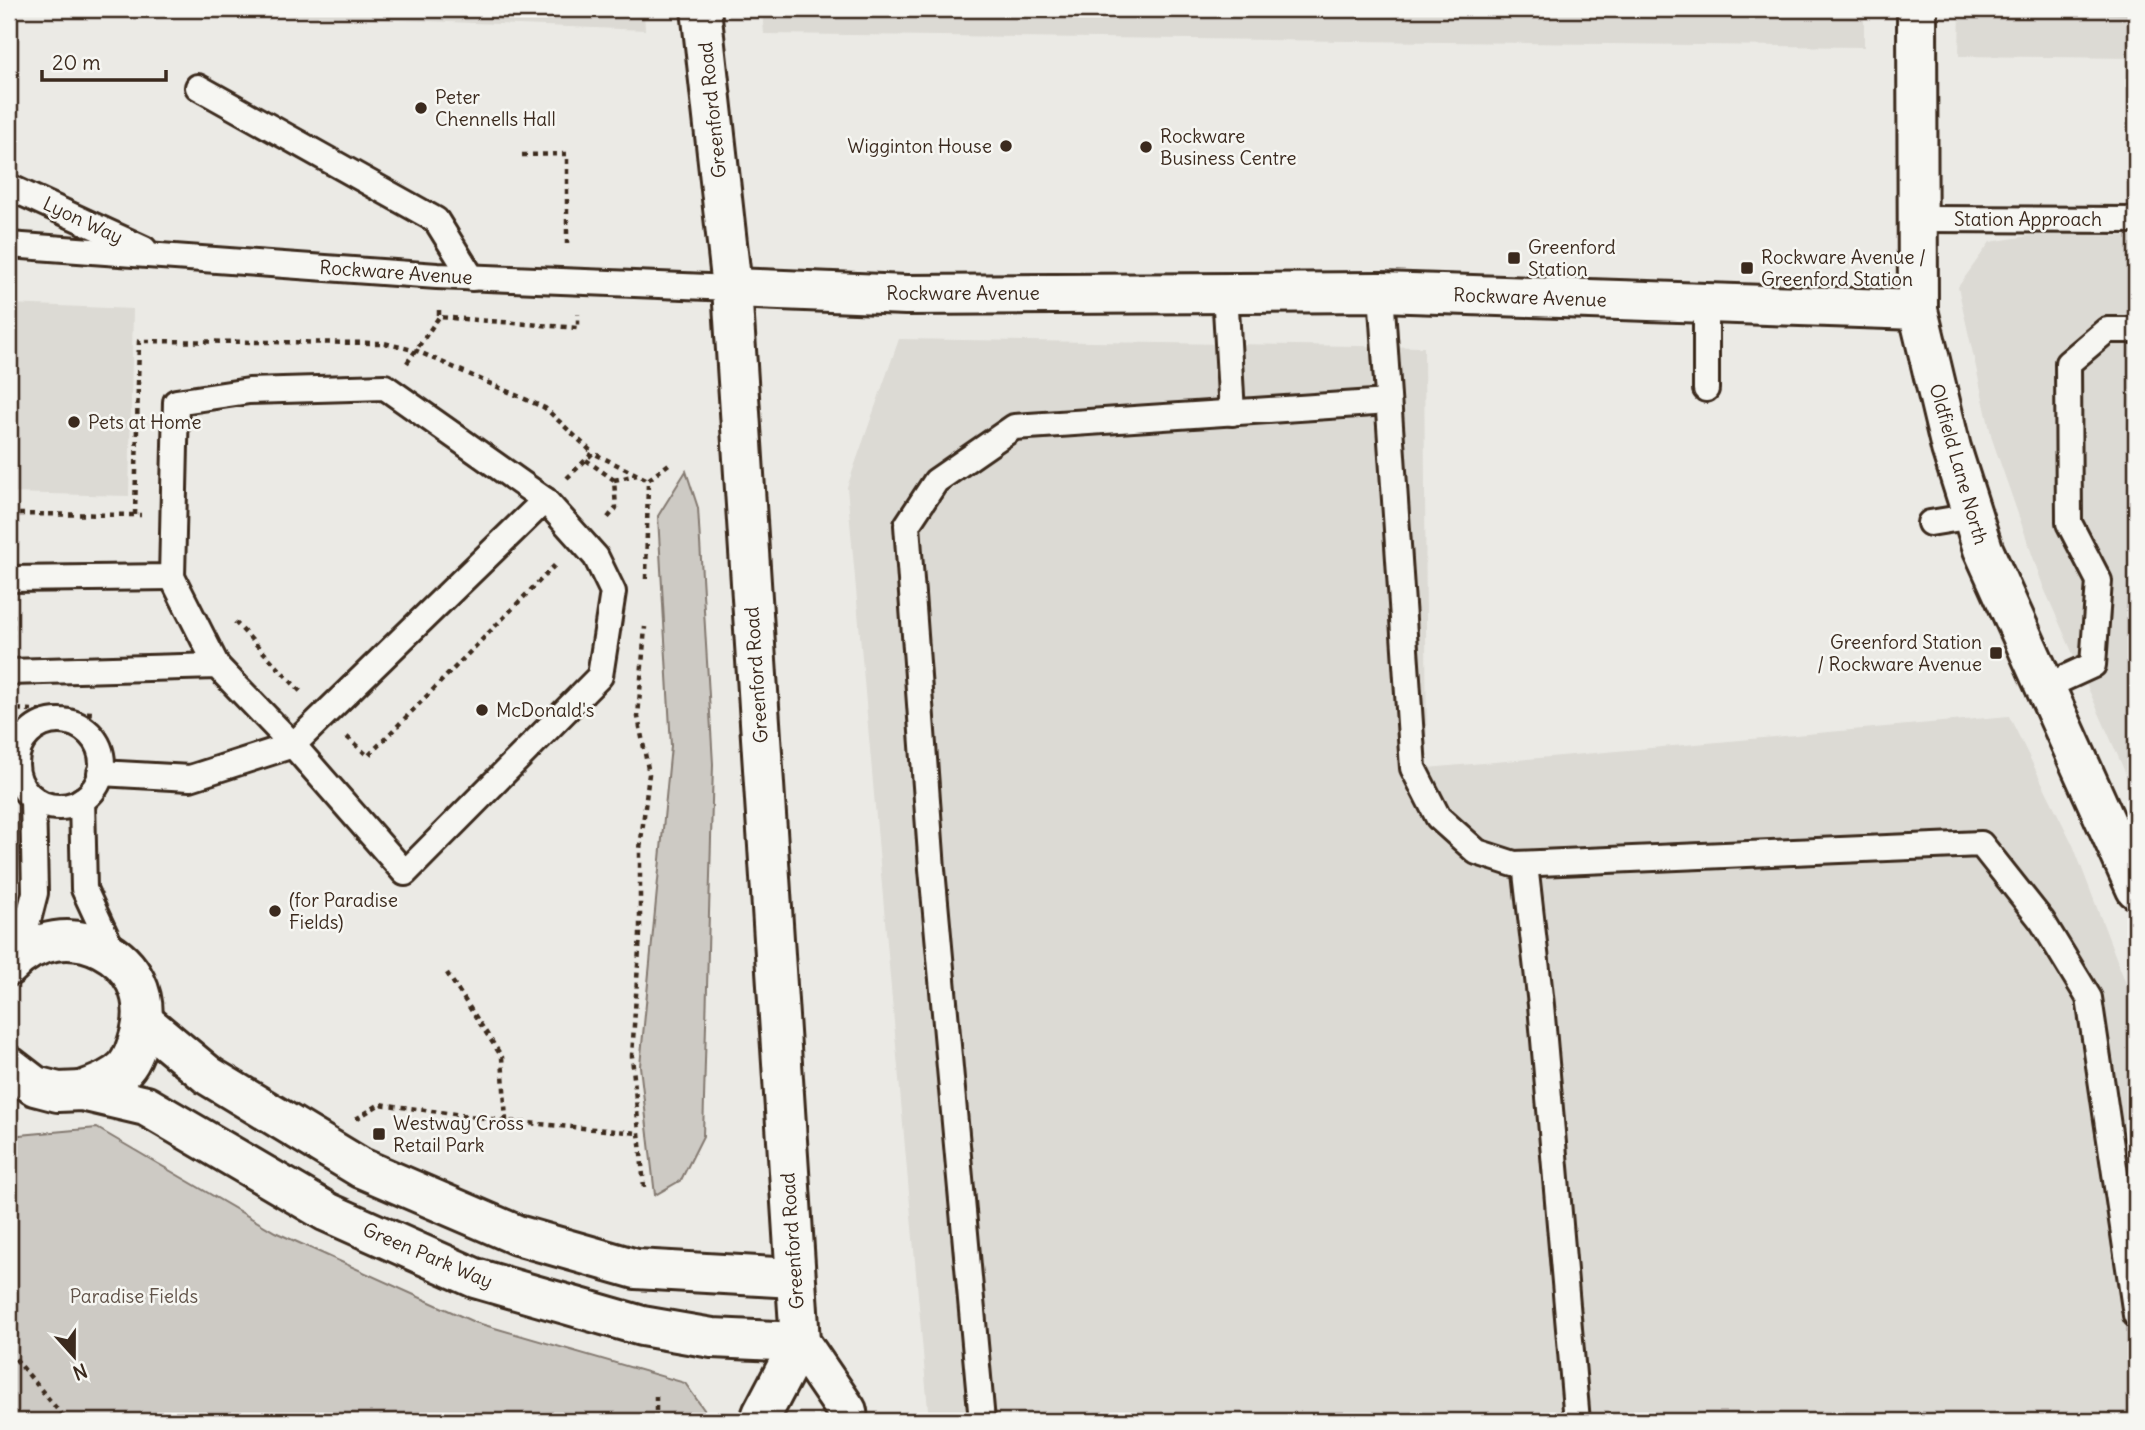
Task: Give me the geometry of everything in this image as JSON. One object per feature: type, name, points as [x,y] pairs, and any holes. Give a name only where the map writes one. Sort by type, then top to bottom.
[{"type":"street","name":"Greenford Road","points":[[701,9],[733,288],[800,1342],[847,1411],[848,1421]]},
{"type":"street","name":"Oldfield Lane North","points":[[1917,9],[1918,310],[1951,448],[1983,549],[2136,889]]},
{"type":"street","name":"Rockware Avenue","points":[[733,288],[906,295],[1381,292],[1918,310]]},
{"type":"street","name":"Green Park Way","points":[[14,960],[40,943],[62,938],[86,941],[110,951],[129,971],[141,994],[143,1021],[137,1047],[126,1067],[107,1081],[82,1091]]},
{"type":"street","points":[[143,1021],[209,1076],[360,1168],[517,1235],[636,1269],[794,1278]]},
{"type":"street","name":"Green Park Way","points":[[10,1070],[35,1086],[58,1092],[82,1091],[146,1106],[327,1212],[475,1278],[642,1326],[712,1338],[800,1342]]},
{"type":"street","points":[[763,1421],[762,1414],[800,1342]]},
{"type":"lane","points":[[198,87],[436,220],[472,278]]},
{"type":"lane","name":"Lyon Way","points":[[9,187],[157,255]]},
{"type":"lane","name":"Station Approach","points":[[1919,219],[2136,220]]},
{"type":"lane","name":"Rockware Avenue","points":[[9,245],[438,276],[733,288]]},
{"type":"lane","points":[[1225,291],[1232,413]]},
{"type":"lane","points":[[1381,292],[1413,768],[1438,817],[1477,852],[1514,864],[1980,844],[2042,921],[2090,998],[2136,1315]]},
{"type":"lane","points":[[1706,303],[1706,389]]},
{"type":"lane","points":[[2045,687],[2093,665],[2099,581],[2068,523],[2068,363],[2107,330],[2136,330]]},
{"type":"lane","points":[[385,387],[545,500],[596,556],[613,592],[600,676],[405,873],[293,745],[217,667],[172,577],[176,402],[249,391],[385,387]]},
{"type":"lane","points":[[982,1421],[932,869],[907,525],[936,481],[1014,427],[1388,402]]},
{"type":"lane","points":[[100,774],[190,778],[293,745],[545,500]]},
{"type":"lane","points":[[1930,523],[1973,516]]},
{"type":"lane","points":[[9,579],[172,577]]},
{"type":"lane","points":[[9,672],[217,667]]},
{"type":"lane","points":[[57,721],[84,729],[94,739],[100,751],[100,774],[92,791],[82,800],[58,807],[33,798],[12,769],[22,741],[31,731],[57,721]]},
{"type":"lane","points":[[14,960],[35,893],[33,798]]},
{"type":"lane","points":[[82,800],[84,889],[116,958]]},
{"type":"lane","points":[[1525,864],[1541,1005],[1577,1421]]},
{"type":"path","points":[[523,155],[567,154],[567,244]]},
{"type":"path","points":[[438,276],[439,317],[417,351],[545,408],[593,453],[648,480]]},
{"type":"path","points":[[439,317],[578,328]]},
{"type":"path","points":[[545,500],[593,453]]},
{"type":"path","points":[[648,480],[669,464]]},
{"type":"path","points":[[614,480],[638,475]]},
{"type":"path","points":[[646,592],[648,480]]},
{"type":"path","points":[[9,514],[153,515]]},
{"type":"path","points":[[643,1186],[632,1056],[640,934],[640,849],[649,774],[638,717],[645,618]]},
{"type":"path","points":[[447,973],[502,1057],[506,1121]]},
{"type":"path","points":[[320,1143],[380,1104],[506,1121],[638,1133]]},
{"type":"path","points":[[9,1351],[68,1421]]},
{"type":"path","points":[[656,1396],[656,1421]]},
{"type":"shaded area","points":[[125,9],[644,9],[645,30]]},
{"type":"shaded area","points":[[762,9],[1864,9],[1864,47],[764,34]]},
{"type":"shaded area","points":[[1960,9],[2136,9],[2136,58],[1959,56]]},
{"type":"shaded area","points":[[2040,234],[2136,236],[2136,797],[2043,586],[1992,439],[1958,287],[1990,242]]},
{"type":"shaded area","points":[[9,304],[133,309],[129,496],[9,493]]},
{"type":"shaded area","points":[[899,339],[1424,347],[1427,768],[2009,716],[2073,845],[2136,1010],[2136,1421],[929,1421],[847,487]]},
{"type":"green space","points":[[686,471],[698,508],[713,764],[703,1136],[681,1180],[655,1195],[640,1066],[671,746],[658,516]]},
{"type":"green space","name":"Paradise Fields","points":[[97,1128],[275,1232],[474,1322],[685,1383],[712,1421],[9,1421],[9,1136]]},
{"type":"railway","points":[[2075,9],[2136,10]]},
{"type":"place","name":"Peter Chennells Hall","points":[[421,108]]},
{"type":"place","name":"Wigginton House","points":[[1006,146]]},
{"type":"place","name":"Rockware Business Centre","points":[[1146,147]]},
{"type":"place","name":"Greenford Station","points":[[1514,258]]},
{"type":"place","name":"Rockware Avenue / Greenford Station","points":[[1747,268]]},
{"type":"place","name":"Pets at Home","points":[[74,422]]},
{"type":"place","name":"Greenford Station / Rockware Avenue","points":[[1996,653]]},
{"type":"place","name":"McDonald's","points":[[482,710]]},
{"type":"place","name":"(for Paradise Fields)","points":[[275,911]]},
{"type":"place","name":"Westway Cross Retail Park","points":[[379,1134]]}]
